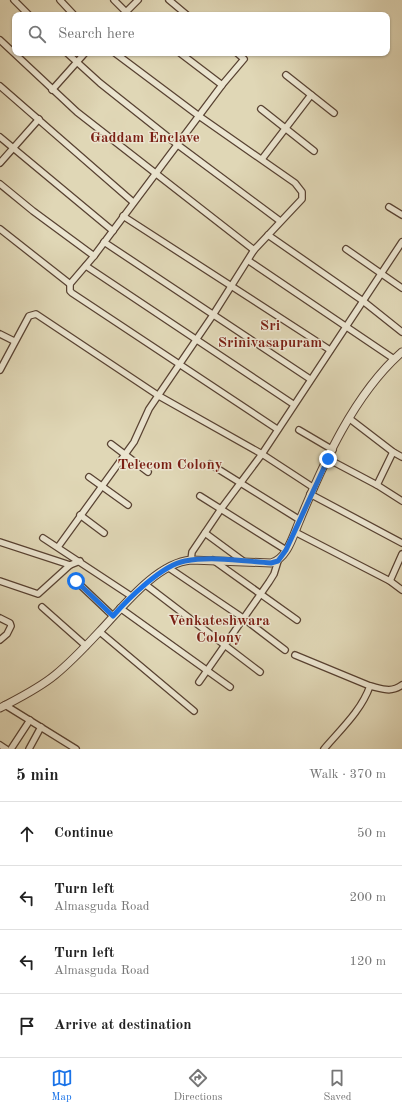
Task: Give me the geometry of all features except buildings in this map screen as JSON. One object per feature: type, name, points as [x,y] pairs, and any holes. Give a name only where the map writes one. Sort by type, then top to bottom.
[{"type":"street","points":[[14,0],[26,12]]},
{"type":"street","points":[[60,0],[71,12]]},
{"type":"street","points":[[114,0],[124,12]]},
{"type":"street","points":[[128,12],[138,0]]},
{"type":"street","points":[[169,0],[183,12]]},
{"type":"street","points":[[0,40],[12,52]]},
{"type":"street","points":[[17,56],[77,112],[254,250]]},
{"type":"street","points":[[69,56],[178,145],[280,221]]},
{"type":"street","points":[[52,90],[83,56]]},
{"type":"street","points":[[58,546],[134,442],[149,409],[213,315],[230,286],[249,261],[254,250],[280,221],[299,204],[302,199],[302,192],[295,183],[199,116],[119,56]]},
{"type":"street","points":[[184,56],[222,85]]},
{"type":"street","points":[[240,56],[244,59],[222,85],[94,256],[70,284],[70,291],[277,429]]},
{"type":"street","points":[[286,75],[334,113]]},
{"type":"street","points":[[0,86],[133,202]]},
{"type":"street","points":[[262,159],[311,95]]},
{"type":"street","points":[[261,109],[314,151]]},
{"type":"street","points":[[0,163],[39,119]]},
{"type":"street","points":[[0,137],[113,231]]},
{"type":"street","points":[[0,184],[33,212],[94,256]]},
{"type":"street","points":[[389,207],[402,215]]},
{"type":"street","points":[[123,216],[330,350]]},
{"type":"street","points":[[0,229],[70,284]]},
{"type":"street","points":[[268,235],[363,301],[402,332]]},
{"type":"street","points":[[104,242],[310,379]]},
{"type":"street","points":[[191,560],[192,552],[204,533],[262,454],[310,379],[381,274],[400,250],[402,242]]},
{"type":"street","points":[[346,249],[402,288]]},
{"type":"street","points":[[249,261],[394,359]]},
{"type":"street","points":[[86,266],[294,404]]},
{"type":"street","points":[[0,370],[2,361],[29,316],[36,314],[159,396],[262,454],[312,491],[402,543]]},
{"type":"street","points":[[0,334],[14,341]]},
{"type":"street","points":[[199,682],[274,574],[278,561],[286,550],[295,532],[312,491],[350,419],[373,382],[402,352]]},
{"type":"street","points":[[350,419],[393,452],[402,457]]},
{"type":"street","points":[[299,430],[333,450]]},
{"type":"street","points":[[111,444],[148,472]]},
{"type":"street","points":[[377,485],[393,452]]},
{"type":"street","points":[[328,459],[377,485],[402,502]]},
{"type":"street","points":[[210,464],[300,520]]},
{"type":"street","points":[[89,477],[128,505]]},
{"type":"street","points":[[200,496],[286,550]]},
{"type":"street","points":[[80,516],[104,533]]},
{"type":"street","points":[[295,532],[390,581],[402,590]]},
{"type":"street","points":[[204,533],[243,561]]},
{"type":"street","points":[[43,538],[58,546],[131,596]]},
{"type":"street","points":[[0,542],[70,564]]},
{"type":"street","points":[[390,581],[402,554]]},
{"type":"street","points":[[3,707],[37,688],[55,675],[100,632],[131,596],[146,585],[155,575],[183,561],[191,560],[271,563],[278,561]]},
{"type":"street","points":[[213,560],[261,593],[296,620]]},
{"type":"street","points":[[0,581],[38,594],[70,564],[80,561]]},
{"type":"street","points":[[169,568],[243,618],[285,650]]},
{"type":"street","points":[[76,581],[113,616]]},
{"type":"street","points":[[146,585],[260,672]]},
{"type":"street","points":[[42,607],[86,646]]},
{"type":"street","points":[[120,608],[230,686]]},
{"type":"street","points":[[0,618],[10,623],[11,626],[7,634],[0,640]]},
{"type":"street","points":[[100,632],[194,711]]},
{"type":"street","points":[[295,655],[370,686],[389,690],[395,689],[402,685]]},
{"type":"street","points":[[324,749],[355,714],[366,699],[370,686]]},
{"type":"street","points":[[3,707],[30,720],[74,749]]},
{"type":"street","points":[[11,749],[30,720]]},
{"type":"street","points":[[29,749],[41,727]]},
{"type":"street","points":[[0,745],[6,749]]},
{"type":"district","name":"Gaddam Enclave","points":[[145,138]]},
{"type":"district","name":"Sri Srinivasapuram","points":[[270,334]]},
{"type":"district","name":"Telecom Colony","points":[[170,465]]},
{"type":"district","name":"Venkateshwara Colony","points":[[219,630]]},
{"type":"route","points":[[76,581],[113,616],[131,596],[146,585],[155,575],[183,561],[213,560],[271,563],[278,561],[286,550],[295,532],[310,494],[328,459]]}]
